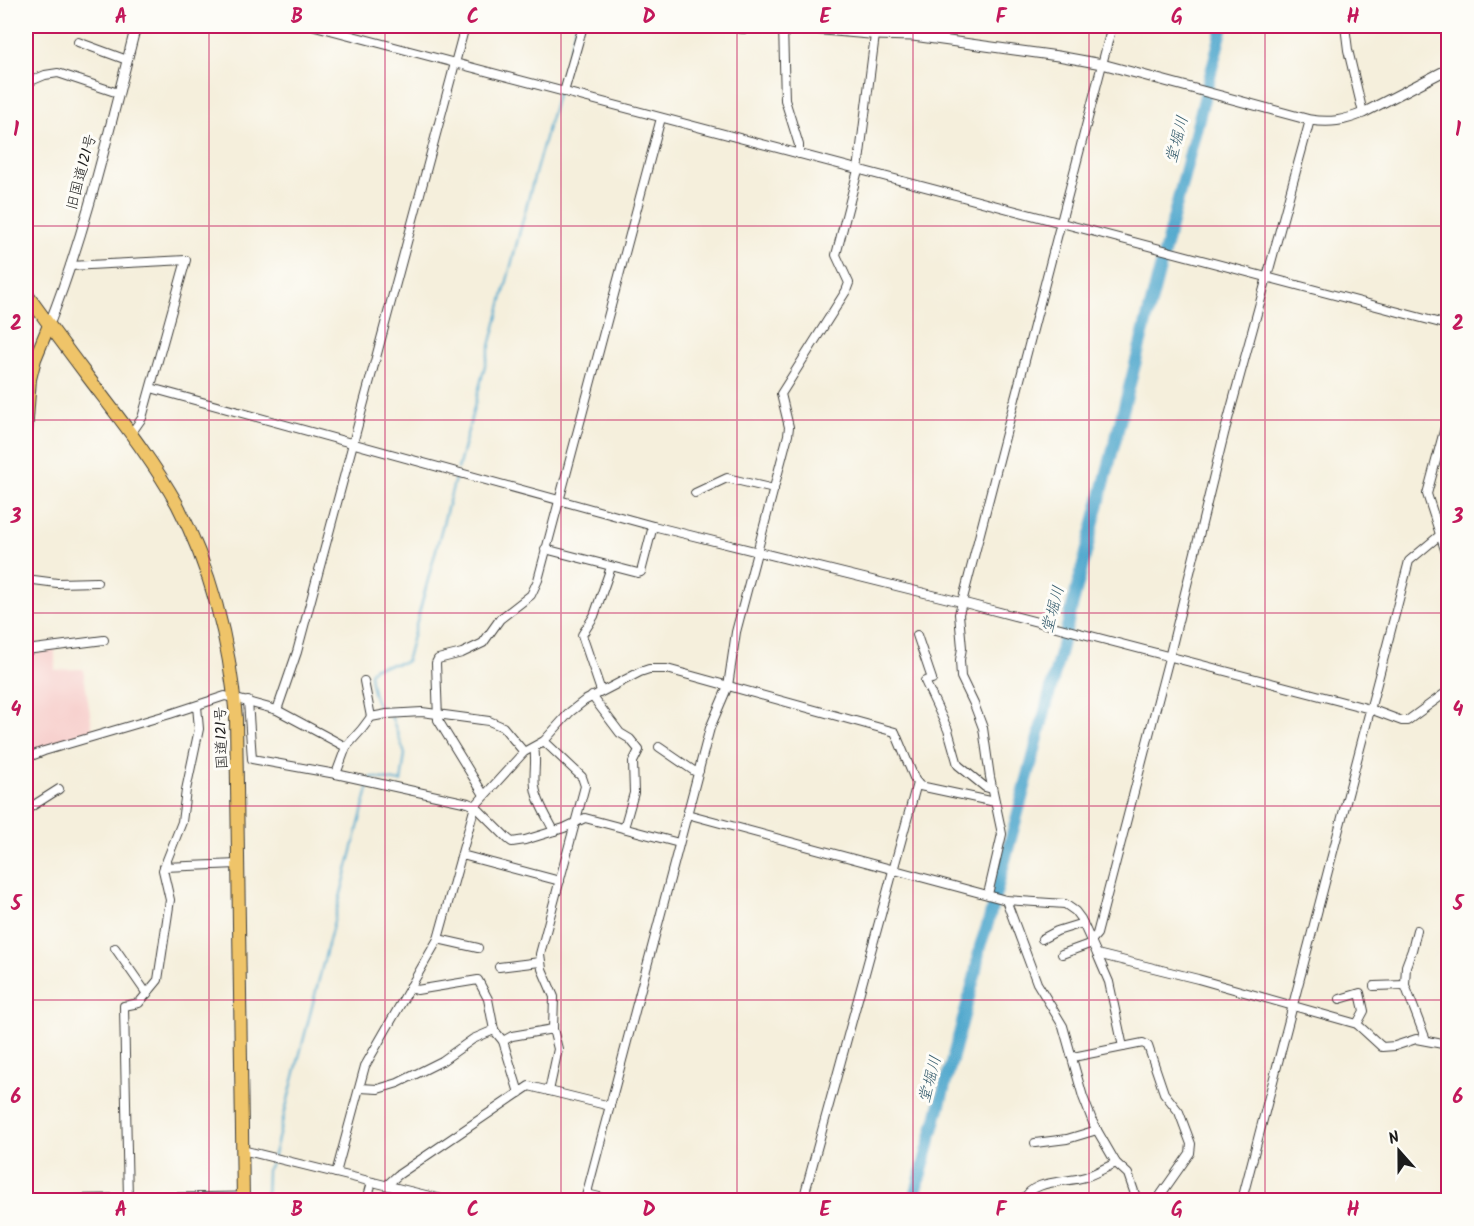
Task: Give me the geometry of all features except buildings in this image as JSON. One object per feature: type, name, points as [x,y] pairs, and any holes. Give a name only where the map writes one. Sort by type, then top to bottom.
[{"type":"main road","name":"国道121号","points":[[26,293],[167,487],[205,568],[224,630],[234,698],[243,1199]]},
{"type":"main road","points":[[26,433],[30,379],[35,359],[49,325]]},
{"type":"street","name":"旧国道121号","points":[[49,325],[70,266],[136,26]]},
{"type":"street","points":[[315,26],[1449,325]]},
{"type":"street","points":[[277,710],[292,671],[465,26]]},
{"type":"street","points":[[564,92],[583,26]]},
{"type":"street","points":[[724,26],[743,29],[783,26],[875,30],[1058,56],[1102,64],[1310,120],[1332,122],[1363,113],[1449,69]]},
{"type":"street","points":[[783,26],[785,100],[797,138],[799,154]]},
{"type":"street","points":[[988,894],[1002,834],[994,802],[983,728],[960,670],[962,648],[959,614],[1112,26]]},
{"type":"street","points":[[1345,26],[1363,113]]},
{"type":"street","points":[[612,1200],[586,1197],[710,728],[728,687],[736,632],[789,427],[781,394],[849,283],[837,255],[858,170],[875,30]]},
{"type":"street","points":[[78,42],[127,60]]},
{"type":"street","points":[[26,83],[45,75],[58,73],[118,93]]},
{"type":"street","points":[[484,795],[438,720],[436,663],[438,659],[462,653],[483,643],[500,619],[531,595],[538,580],[661,118]]},
{"type":"street","points":[[1062,954],[1091,942],[1097,934],[1224,434],[1310,120]]},
{"type":"street","points":[[70,266],[186,260],[142,418],[129,432]]},
{"type":"street","points":[[151,388],[653,525],[961,602],[1370,709],[1402,721],[1407,721],[1449,691]]},
{"type":"street","points":[[1449,416],[1427,494],[1449,559]]},
{"type":"street","points":[[695,493],[727,478],[774,489]]},
{"type":"street","points":[[545,549],[638,573],[641,572],[653,525]]},
{"type":"street","points":[[1242,1200],[1409,561],[1440,535]]},
{"type":"street","points":[[601,691],[582,635],[594,616],[611,567]]},
{"type":"street","points":[[26,579],[57,583],[97,582]]},
{"type":"street","points":[[917,635],[932,679],[925,681],[948,730],[955,760],[959,767],[985,787],[992,789]]},
{"type":"street","points":[[26,650],[104,640]]},
{"type":"street","points":[[336,1173],[368,1058],[438,939],[475,806],[524,752],[544,741],[577,706],[592,696],[640,672],[658,668],[667,669],[895,732],[918,783],[925,788],[994,802]]},
{"type":"street","points":[[336,774],[346,747],[371,717],[364,681]]},
{"type":"street","points":[[26,758],[225,696],[277,710],[346,747]]},
{"type":"street","points":[[592,696],[620,733],[630,739],[639,750],[633,762],[634,793],[624,828]]},
{"type":"street","points":[[248,701],[252,759],[336,774],[475,806],[512,842],[554,831],[585,818],[680,843]]},
{"type":"street","points":[[128,1200],[124,1006],[137,1005],[158,980],[170,900],[163,870],[182,822],[186,790],[199,729],[197,706]]},
{"type":"street","points":[[371,717],[408,712],[489,721],[503,726],[524,752]]},
{"type":"street","points":[[544,741],[582,777],[584,790],[540,951],[540,962],[554,997],[553,1029],[558,1049],[549,1091]]},
{"type":"street","points":[[659,747],[694,771],[699,771]]},
{"type":"street","points":[[534,748],[536,757],[534,786],[554,831]]},
{"type":"street","points":[[803,1200],[918,783]]},
{"type":"street","points":[[26,810],[59,789]]},
{"type":"street","points":[[687,814],[1006,900],[1065,904],[1075,911],[1083,923],[1109,982],[1123,1047]]},
{"type":"street","points":[[462,855],[560,881]]},
{"type":"street","points":[[164,867],[238,864]]},
{"type":"street","points":[[1006,900],[1037,983],[1063,1026],[1083,1097],[1096,1130],[1116,1162],[1128,1174],[1137,1200]]},
{"type":"street","points":[[1042,939],[1057,931],[1083,923]]},
{"type":"street","points":[[1417,930],[1406,966],[1405,985],[1426,1040]]},
{"type":"street","points":[[438,939],[478,948]]},
{"type":"street","points":[[115,948],[147,994]]},
{"type":"street","points":[[1097,954],[1357,1024],[1382,1047],[1395,1046],[1416,1038],[1449,1045]]},
{"type":"street","points":[[499,967],[540,962]]},
{"type":"street","points":[[410,987],[417,990],[478,980],[488,999],[494,1030],[502,1041],[519,1093]]},
{"type":"street","points":[[1374,986],[1405,985]]},
{"type":"street","points":[[1340,999],[1360,993],[1364,1011],[1357,1024]]},
{"type":"street","points":[[502,1041],[512,1036],[553,1029]]},
{"type":"street","points":[[360,1088],[378,1089],[398,1083],[442,1060],[473,1039],[494,1030]]},
{"type":"street","points":[[1073,1057],[1143,1043],[1148,1046],[1164,1093],[1179,1112],[1191,1144],[1190,1153],[1157,1200]]},
{"type":"street","points":[[387,1185],[398,1175],[531,1086],[610,1106]]},
{"type":"street","points":[[1035,1143],[1067,1139],[1096,1130]]},
{"type":"street","points":[[242,1150],[446,1200]]},
{"type":"street","points":[[1024,1200],[1026,1195],[1036,1188],[1087,1176],[1116,1162]]},
{"type":"street","points":[[367,1200],[372,1182]]},
{"type":"street","points":[[35,1200],[243,1199]]},
{"type":"shaded area","points":[[55,649],[55,670],[83,669],[93,733],[26,755],[26,651]]},
{"type":"waterway","points":[[458,469],[576,26]]},
{"type":"waterway","name":"堂堀川","points":[[914,1200],[975,975],[980,946],[1032,761],[1223,26]]},
{"type":"waterway","points":[[385,712],[376,700],[370,673],[375,667],[406,662],[456,475]]},
{"type":"waterway","points":[[371,779],[372,777],[401,782],[405,754],[390,716]]},
{"type":"waterway","points":[[266,1200],[267,1170],[272,1162],[369,785]]}]
